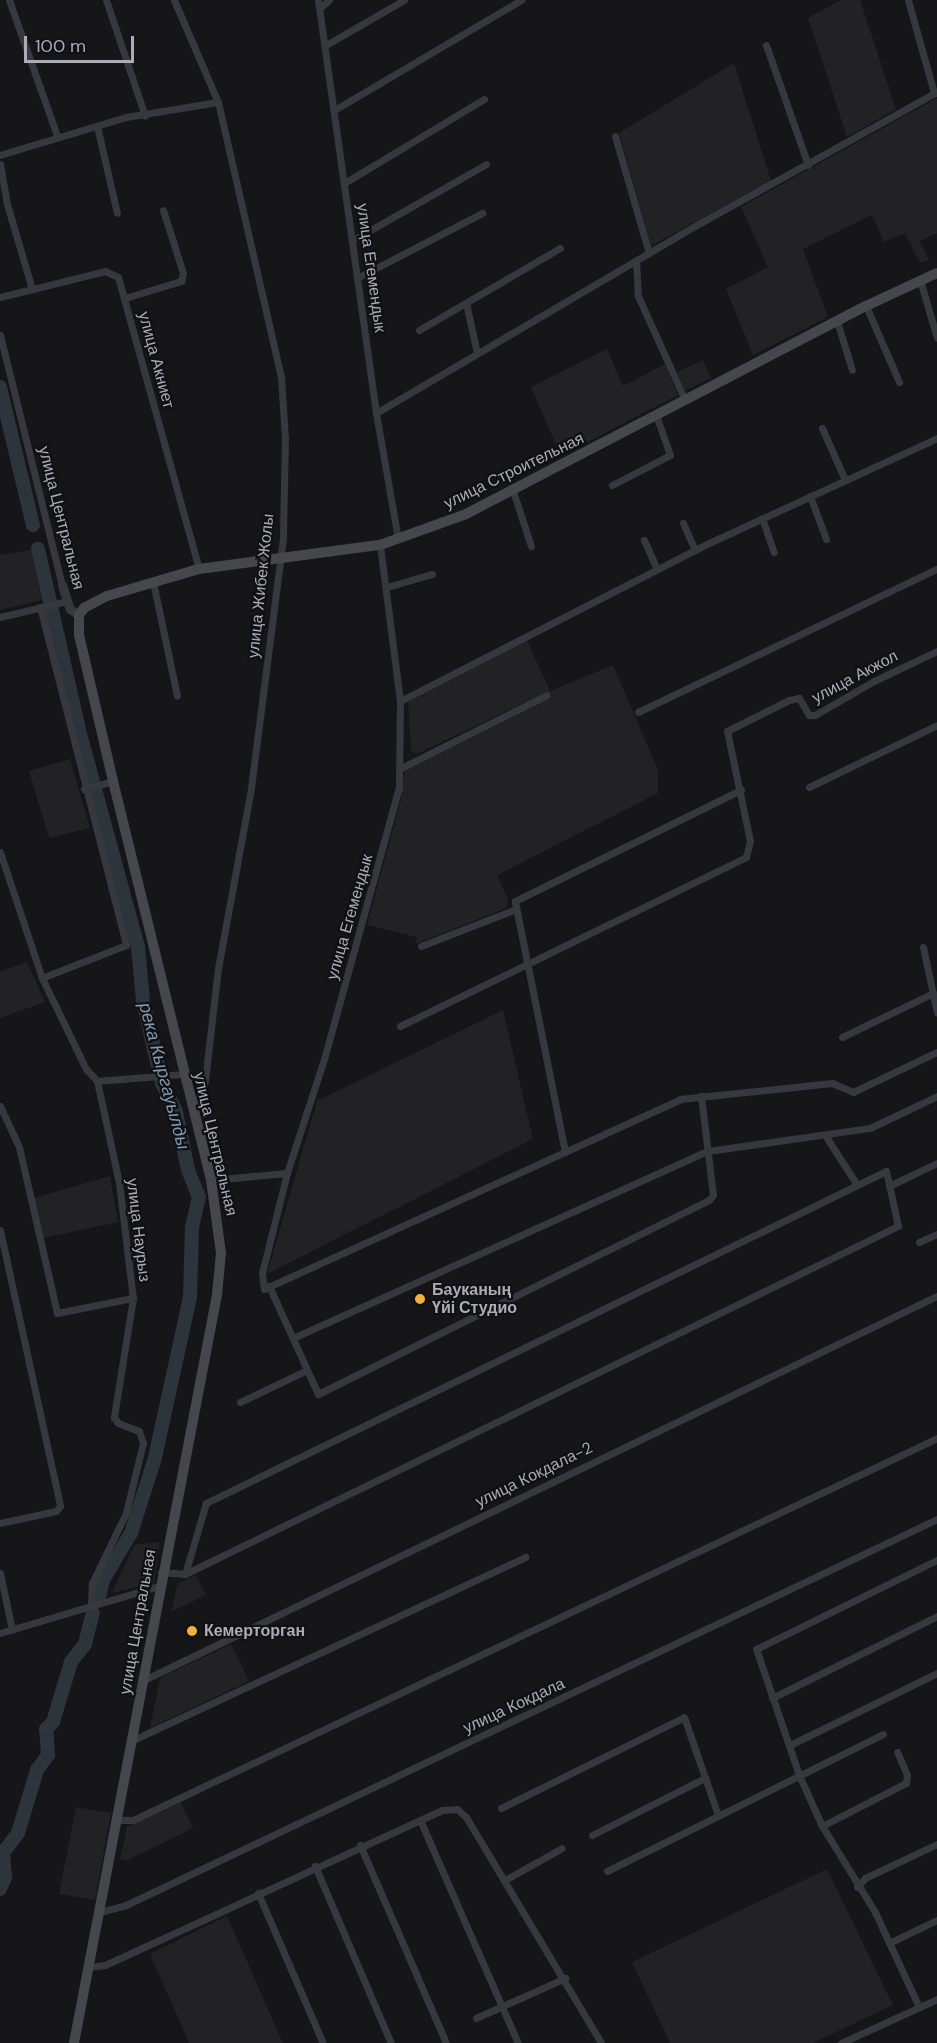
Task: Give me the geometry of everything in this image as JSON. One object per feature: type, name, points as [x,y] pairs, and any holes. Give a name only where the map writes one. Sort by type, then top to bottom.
[{"type":"main road","name":"улица Строительная","points":[[79,615],[90,603],[199,569],[380,545],[466,514],[866,306],[937,273]]},
{"type":"main road","name":"улица Центральная","points":[[74,2043],[133,1740],[161,1572],[220,1273],[218,1217],[211,1180],[109,782],[79,635],[79,615]]},
{"type":"street","points":[[9,0],[58,138]]},
{"type":"street","points":[[106,0],[145,116]]},
{"type":"street","name":"улица Жибек Жолы","points":[[174,0],[187,38],[218,102],[246,214],[285,404],[283,538],[278,558],[250,794],[218,968],[206,1080],[193,1112]]},
{"type":"street","points":[[319,4],[329,0]]},
{"type":"street","points":[[326,45],[404,0]]},
{"type":"street","points":[[336,109],[520,0]]},
{"type":"street","points":[[376,413],[636,260],[936,93],[908,0]]},
{"type":"street","name":"улица Егемендык","points":[[319,4],[336,109],[376,413],[398,539]]},
{"type":"street","points":[[766,45],[808,165]]},
{"type":"street","points":[[346,182],[484,99]]},
{"type":"street","points":[[1,152],[58,138],[126,117],[145,116],[218,102]]},
{"type":"street","points":[[97,126],[117,213]]},
{"type":"street","points":[[615,136],[649,253]]},
{"type":"street","points":[[0,164],[7,204],[32,289]]},
{"type":"street","points":[[353,240],[486,164]]},
{"type":"street","points":[[125,298],[181,281],[183,273],[163,210]]},
{"type":"street","points":[[359,277],[482,213]]},
{"type":"street","points":[[419,330],[560,248]]},
{"type":"street","points":[[636,260],[638,296],[685,400]]},
{"type":"street","name":"улица Акниет","points":[[0,297],[105,271],[118,277],[199,569]]},
{"type":"street","points":[[920,280],[937,338]]},
{"type":"street","points":[[466,303],[477,353]]},
{"type":"street","points":[[866,306],[899,382]]},
{"type":"street","points":[[837,321],[852,370]]},
{"type":"street","name":"улица Центральная","points":[[0,335],[62,585],[67,601],[79,615]]},
{"type":"street","points":[[612,485],[670,455],[656,416]]},
{"type":"street","points":[[822,429],[845,480]]},
{"type":"street","points":[[400,701],[695,550],[937,438]]},
{"type":"street","points":[[513,491],[531,546]]},
{"type":"street","points":[[810,496],[826,539]]},
{"type":"street","points":[[762,518],[774,552]]},
{"type":"street","points":[[683,523],[695,550]]},
{"type":"street","points":[[644,540],[657,569]]},
{"type":"street","name":"улица Егемендык","points":[[266,1288],[262,1273],[287,1173],[393,813],[401,768],[400,701],[380,545]]},
{"type":"street","points":[[638,712],[937,569]]},
{"type":"street","points":[[387,587],[432,574]]},
{"type":"street","points":[[153,582],[177,696]]},
{"type":"street","points":[[0,617],[67,601]]},
{"type":"street","points":[[42,978],[126,945],[86,789],[46,606]]},
{"type":"street","name":"улица Акжол","points":[[741,790],[727,731],[789,700],[799,698],[809,715],[815,715],[874,681],[937,651]]},
{"type":"street","points":[[401,768],[547,695]]},
{"type":"street","points":[[809,787],[937,725]]},
{"type":"street","points":[[86,789],[109,782]]},
{"type":"street","points":[[400,1026],[527,964],[746,857],[750,841],[741,790],[515,901],[516,909],[527,964],[565,1152]]},
{"type":"street","name":"улица Наурыз","points":[[0,852],[42,978],[86,1070],[97,1081],[119,1182],[134,1298],[114,1417],[118,1423],[139,1431],[144,1443],[126,1513],[92,1582],[91,1605]]},
{"type":"street","points":[[421,946],[516,909]]},
{"type":"street","points":[[923,946],[937,1012]]},
{"type":"street","points":[[842,1037],[933,993]]},
{"type":"street","points":[[701,1096],[713,1195],[709,1200],[318,1394],[293,1338],[266,1288],[665,1105],[701,1096],[832,1083],[853,1092],[937,1052]]},
{"type":"street","points":[[97,1081],[183,1074]]},
{"type":"street","points":[[293,1338],[708,1151],[870,1128],[937,1096]]},
{"type":"street","points":[[0,1106],[19,1147],[57,1313],[134,1298]]},
{"type":"street","points":[[825,1135],[857,1185]]},
{"type":"street","points":[[889,1186],[937,1163]]},
{"type":"street","points":[[161,1572],[185,1574],[898,1226],[886,1171],[206,1503],[185,1574]]},
{"type":"street","points":[[211,1180],[287,1173]]},
{"type":"street","points":[[0,1230],[60,1506],[56,1511],[0,1523]]},
{"type":"street","points":[[919,1242],[937,1234]]},
{"type":"street","name":"улица Кокдала-2","points":[[144,1680],[937,1296]]},
{"type":"street","points":[[240,1402],[307,1370]]},
{"type":"street","points":[[118,1820],[134,1820],[937,1438]]},
{"type":"street","name":"улица Кокдала","points":[[100,1912],[126,1905],[937,1519]]},
{"type":"street","points":[[133,1740],[525,1557]]},
{"type":"street","points":[[919,2007],[889,1943],[822,1826],[799,1775],[756,1649],[937,1560]]},
{"type":"street","points":[[0,1573],[12,1629]]},
{"type":"street","points":[[0,1633],[159,1586]]},
{"type":"street","points":[[772,1698],[937,1616]]},
{"type":"street","points":[[790,1745],[937,1673]]},
{"type":"street","points":[[501,1808],[684,1717],[718,1815]]},
{"type":"street","points":[[607,1871],[883,1734]]},
{"type":"street","points":[[822,1826],[906,1783],[908,1774],[897,1752]]},
{"type":"street","points":[[592,1835],[705,1778]]},
{"type":"street","points":[[89,1967],[105,1965],[360,1845],[442,1810],[457,1809],[466,1817],[565,1978],[602,2043]]},
{"type":"street","points":[[420,1820],[518,2043]]},
{"type":"street","points":[[857,1887],[866,1878],[937,1844]]},
{"type":"street","points":[[360,1845],[446,2043]]},
{"type":"street","points":[[505,1880],[562,1848]]},
{"type":"street","points":[[315,1866],[391,2043]]},
{"type":"street","points":[[258,1893],[323,2043]]},
{"type":"street","points":[[889,1943],[937,1920]]},
{"type":"street","points":[[476,2018],[565,1978]]},
{"type":"street","points":[[841,2043],[937,1999]]},
{"type":"shaded area","points":[[841,0],[860,0],[896,109],[847,137],[808,18]]},
{"type":"shaded area","points":[[734,63],[771,181],[651,246],[619,133]]},
{"type":"shaded area","points":[[937,98],[937,233],[920,241],[929,260],[920,263],[905,233],[884,242],[872,215],[803,249],[828,317],[753,355],[726,289],[768,267],[741,207]]},
{"type":"shaded area","points":[[607,349],[623,386],[665,364],[678,395],[561,456],[531,387]]},
{"type":"shaded area","points":[[703,360],[711,378],[685,391],[677,372]]},
{"type":"shaded area","points":[[31,550],[42,600],[0,610],[0,555]]},
{"type":"shaded area","points":[[526,638],[550,691],[613,665],[658,770],[658,793],[497,875],[508,899],[506,908],[416,944],[417,937],[367,925],[401,799],[405,769],[552,696],[549,691],[417,754],[411,751],[408,701]]},
{"type":"shaded area","points":[[70,759],[90,828],[49,838],[29,771]]},
{"type":"shaded area","points":[[27,962],[45,1002],[0,1018],[0,972]]},
{"type":"shaded area","points":[[503,1010],[533,1139],[267,1274],[317,1101]]},
{"type":"shaded area","points":[[110,1176],[118,1222],[43,1238],[34,1198]]},
{"type":"shaded area","points":[[160,1542],[154,1583],[112,1593],[134,1545]]},
{"type":"shaded area","points":[[196,1575],[206,1595],[171,1612],[178,1583]]},
{"type":"shaded area","points":[[231,1644],[249,1681],[150,1728],[160,1678]]},
{"type":"shaded area","points":[[181,1802],[193,1828],[126,1861],[120,1859],[127,1827]]},
{"type":"shaded area","points":[[76,1807],[111,1813],[95,1900],[59,1894]]},
{"type":"shaded area","points":[[827,1869],[893,2005],[813,2043],[670,2043],[632,1962]]},
{"type":"shaded area","points":[[227,1916],[283,2043],[189,2043],[150,1954]]},
{"type":"waterway","points":[[0,387],[33,525]]},
{"type":"waterway","name":"река Кыргауылды","points":[[38,549],[79,730],[138,947],[143,1001],[162,1083],[176,1112],[188,1170],[199,1197],[192,1227],[190,1297],[155,1458],[131,1533],[103,1580],[99,1597]]},
{"type":"waterway","name":"река Кыргауылды","points":[[0,1889],[5,1877],[3,1853],[18,1833],[37,1770],[48,1755],[46,1729],[53,1722],[71,1662],[85,1644],[93,1613]]},
{"type":"place","name":"Бауканың Үйі Студио","points":[[420,1299]]},
{"type":"place","name":"Кемерторган","points":[[192,1631]]}]
